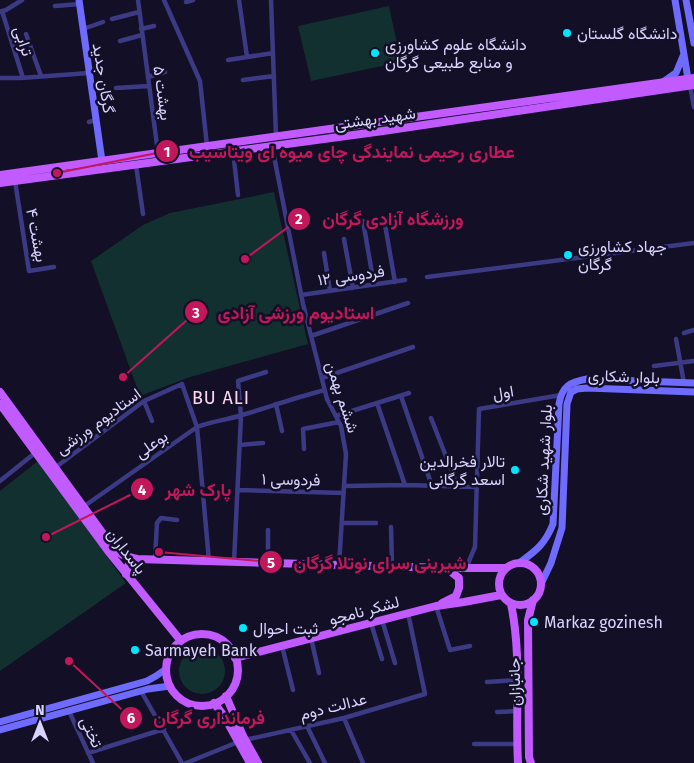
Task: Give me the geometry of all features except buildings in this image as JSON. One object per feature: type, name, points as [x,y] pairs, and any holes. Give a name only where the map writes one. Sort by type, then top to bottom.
[{"type":"main road","points":[[675,0],[684,53],[692,82]]},
{"type":"main road","points":[[686,0],[694,43]]},
{"type":"main road","name":"گرگان جدید","points":[[79,2],[89,72],[92,121],[102,161]]},
{"type":"main road","points":[[663,82],[676,73],[684,53]]},
{"type":"main road","name":"شهید بهشتی","points":[[0,183],[102,161],[663,82],[692,82]]},
{"type":"main road","name":"شهید بهشتی","points":[[0,175],[136,165],[233,152],[410,127],[692,82]]},
{"type":"main road","points":[[408,118],[410,127]]},
{"type":"main road","name":"بلوار شهید شکاری","points":[[519,563],[538,549],[548,538],[553,524],[561,395],[566,386],[575,381],[587,379],[694,383]]},
{"type":"main road","name":"بلوار شکاری","points":[[541,584],[551,563],[562,528],[567,404],[571,392],[576,389],[587,388],[694,392]]},
{"type":"main road","name":"پاسداران","points":[[0,392],[115,550],[123,555],[137,559]]},
{"type":"main road","name":"پاسداران","points":[[0,404],[35,454],[126,574],[180,639]]},
{"type":"main road","points":[[126,574],[128,566],[137,559],[446,568],[506,568],[519,563],[534,568],[540,576],[539,593],[533,600],[524,605],[511,604],[501,595],[498,586],[499,579],[506,568]]},
{"type":"main road","points":[[436,606],[456,596],[459,588],[459,578],[446,568]]},
{"type":"main road","name":"لشکر نامجو","points":[[238,657],[436,606],[501,595]]},
{"type":"main road","name":"جانبازان","points":[[531,763],[529,757],[528,620],[533,600]]},
{"type":"main road","name":"جانبازان","points":[[511,604],[515,622],[517,648],[518,744],[516,763]]},
{"type":"main road","points":[[198,635],[215,637],[230,648],[238,657],[236,681],[226,696],[214,703],[203,706],[186,702],[177,696],[170,686],[166,669],[168,658],[180,639],[198,635]]},
{"type":"main road","points":[[517,648],[528,648]]},
{"type":"main road","points":[[0,722],[147,681],[166,669]]},
{"type":"main road","points":[[0,730],[141,691],[170,686]]},
{"type":"main road","points":[[226,696],[250,763]]},
{"type":"main road","points":[[214,703],[258,763]]},
{"type":"street","points":[[1,12],[22,0]]},
{"type":"street","name":"بهشت ۵","points":[[138,0],[158,153]]},
{"type":"street","points":[[164,0],[189,60],[200,81],[207,146]]},
{"type":"street","points":[[186,2],[193,0]]},
{"type":"street","points":[[239,0],[247,57]]},
{"type":"street","points":[[271,0],[276,137]]},
{"type":"street","points":[[55,6],[79,2]]},
{"type":"street","name":"ترابی","points":[[1,12],[22,78]]},
{"type":"street","points":[[112,19],[139,12]]},
{"type":"street","points":[[83,29],[103,22]]},
{"type":"street","points":[[141,29],[154,26]]},
{"type":"street","points":[[26,34],[41,76]]},
{"type":"street","points":[[120,41],[142,35]]},
{"type":"street","points":[[228,60],[273,53]]},
{"type":"street","points":[[0,78],[89,72]]},
{"type":"street","points":[[148,77],[165,72]]},
{"type":"street","points":[[243,80],[274,76]]},
{"type":"street","points":[[692,82],[694,107]]},
{"type":"street","points":[[116,88],[149,86]]},
{"type":"street","name":"ششم بهمن","points":[[272,146],[301,295],[327,399],[339,422],[346,454],[339,565]]},
{"type":"street","points":[[233,152],[238,195]]},
{"type":"street","points":[[136,165],[143,214]]},
{"type":"street","name":"۴ بهشت","points":[[15,181],[29,271],[54,267]]},
{"type":"street","points":[[384,219],[395,282]]},
{"type":"street","points":[[363,221],[374,285]]},
{"type":"street","points":[[344,239],[353,288]]},
{"type":"street","points":[[427,277],[694,243]]},
{"type":"street","points":[[324,253],[330,291]]},
{"type":"street","name":"۱۲ فردوسی","points":[[301,295],[405,280]]},
{"type":"street","points":[[311,336],[408,303]]},
{"type":"street","points":[[684,333],[694,330]]},
{"type":"street","points":[[676,339],[684,383]]},
{"type":"street","points":[[322,378],[413,347]]},
{"type":"street","points":[[654,366],[694,361]]},
{"type":"street","points":[[234,562],[241,416],[238,381],[266,372]]},
{"type":"street","name":"استادیوم ورزشی","points":[[56,467],[144,401],[182,384],[197,427]]},
{"type":"street","name":"بوعلی","points":[[83,507],[197,427],[209,422],[241,416],[325,390]]},
{"type":"street","points":[[336,416],[409,393]]},
{"type":"street","name":"اول","points":[[476,488],[479,409],[561,395]]},
{"type":"street","points":[[401,396],[432,486]]},
{"type":"street","points":[[144,401],[152,421]]},
{"type":"street","points":[[377,403],[405,485]]},
{"type":"street","points":[[276,404],[282,431]]},
{"type":"street","points":[[431,418],[458,487]]},
{"type":"street","points":[[304,449],[303,429],[339,422]]},
{"type":"street","points":[[197,427],[209,561]]},
{"type":"street","points":[[240,445],[263,443]]},
{"type":"street","points":[[0,481],[35,454]]},
{"type":"street","points":[[344,486],[405,485],[476,488],[475,546],[466,568]]},
{"type":"street","name":"۱ فردوسی","points":[[238,490],[344,493]]},
{"type":"street","points":[[156,559],[157,523],[161,518],[177,520]]},
{"type":"street","points":[[342,523],[376,523]]},
{"type":"street","points":[[391,527],[392,566]]},
{"type":"street","points":[[268,530],[268,563]]},
{"type":"street","points":[[436,606],[450,650],[470,646]]},
{"type":"street","name":"عدالت دوم","points":[[184,763],[242,741],[344,718],[425,694],[408,613]]},
{"type":"street","points":[[382,620],[395,663]]},
{"type":"street","points":[[371,622],[382,658]]},
{"type":"street","points":[[311,638],[319,673]]},
{"type":"street","points":[[282,646],[293,690]]},
{"type":"street","points":[[487,682],[518,680]]},
{"type":"street","points":[[141,691],[184,763]]},
{"type":"street","name":"تختی","points":[[69,711],[93,763]]},
{"type":"street","points":[[497,712],[518,712]]},
{"type":"street","points":[[344,718],[362,763]]},
{"type":"street","points":[[307,726],[325,763]]},
{"type":"street","points":[[88,753],[164,730]]},
{"type":"street","points":[[291,730],[310,763]]},
{"type":"street","points":[[474,744],[518,744]]},
{"type":"green space","points":[[389,6],[401,62],[311,81],[298,26]]},
{"type":"green space","points":[[274,192],[308,344],[190,377],[140,396],[91,261],[143,225],[170,213]]},
{"type":"green space","points":[[38,461],[126,583],[0,671],[0,491]]},
{"type":"green space","points":[[197,648],[207,648],[221,658],[225,671],[221,684],[215,690],[207,694],[197,694],[183,684],[179,676],[179,666],[189,652]]},
{"type":"place","name":"دانشگاه گلستان","points":[[567,33]]},
{"type":"place","name":"دانشگاه علوم کشاورزی و منابع طبیعی گرگان","points":[[375,53]]},
{"type":"place","name":"عطاری رحیمی نمایندگی چای میوه ای ویتاسیب","points":[[57,173]]},
{"type":"place","name":"جهاد کشاورزی گرگان","points":[[568,255]]},
{"type":"place","name":"ورزشگاه آزادی گرگان","points":[[245,259]]},
{"type":"place","name":"استادیوم ورزشی آزادی","points":[[123,377]]},
{"type":"place","name":"تالار فخرالدین اسعد گرگانی","points":[[515,470]]},
{"type":"place","name":"پارک شهر","points":[[46,537]]},
{"type":"place","name":"شیرینی سرای نوتلا گرگان","points":[[159,552]]},
{"type":"place","name":"Markaz gozinesh","points":[[534,622]]},
{"type":"place","name":"ثبت احوال","points":[[243,628]]},
{"type":"place","name":"Sarmayeh Bank","points":[[135,650]]},
{"type":"place","name":"فرمانداری گرگان","points":[[69,661]]},
{"type":"district","name":"BU ALI","points":[[221,398]]}]
